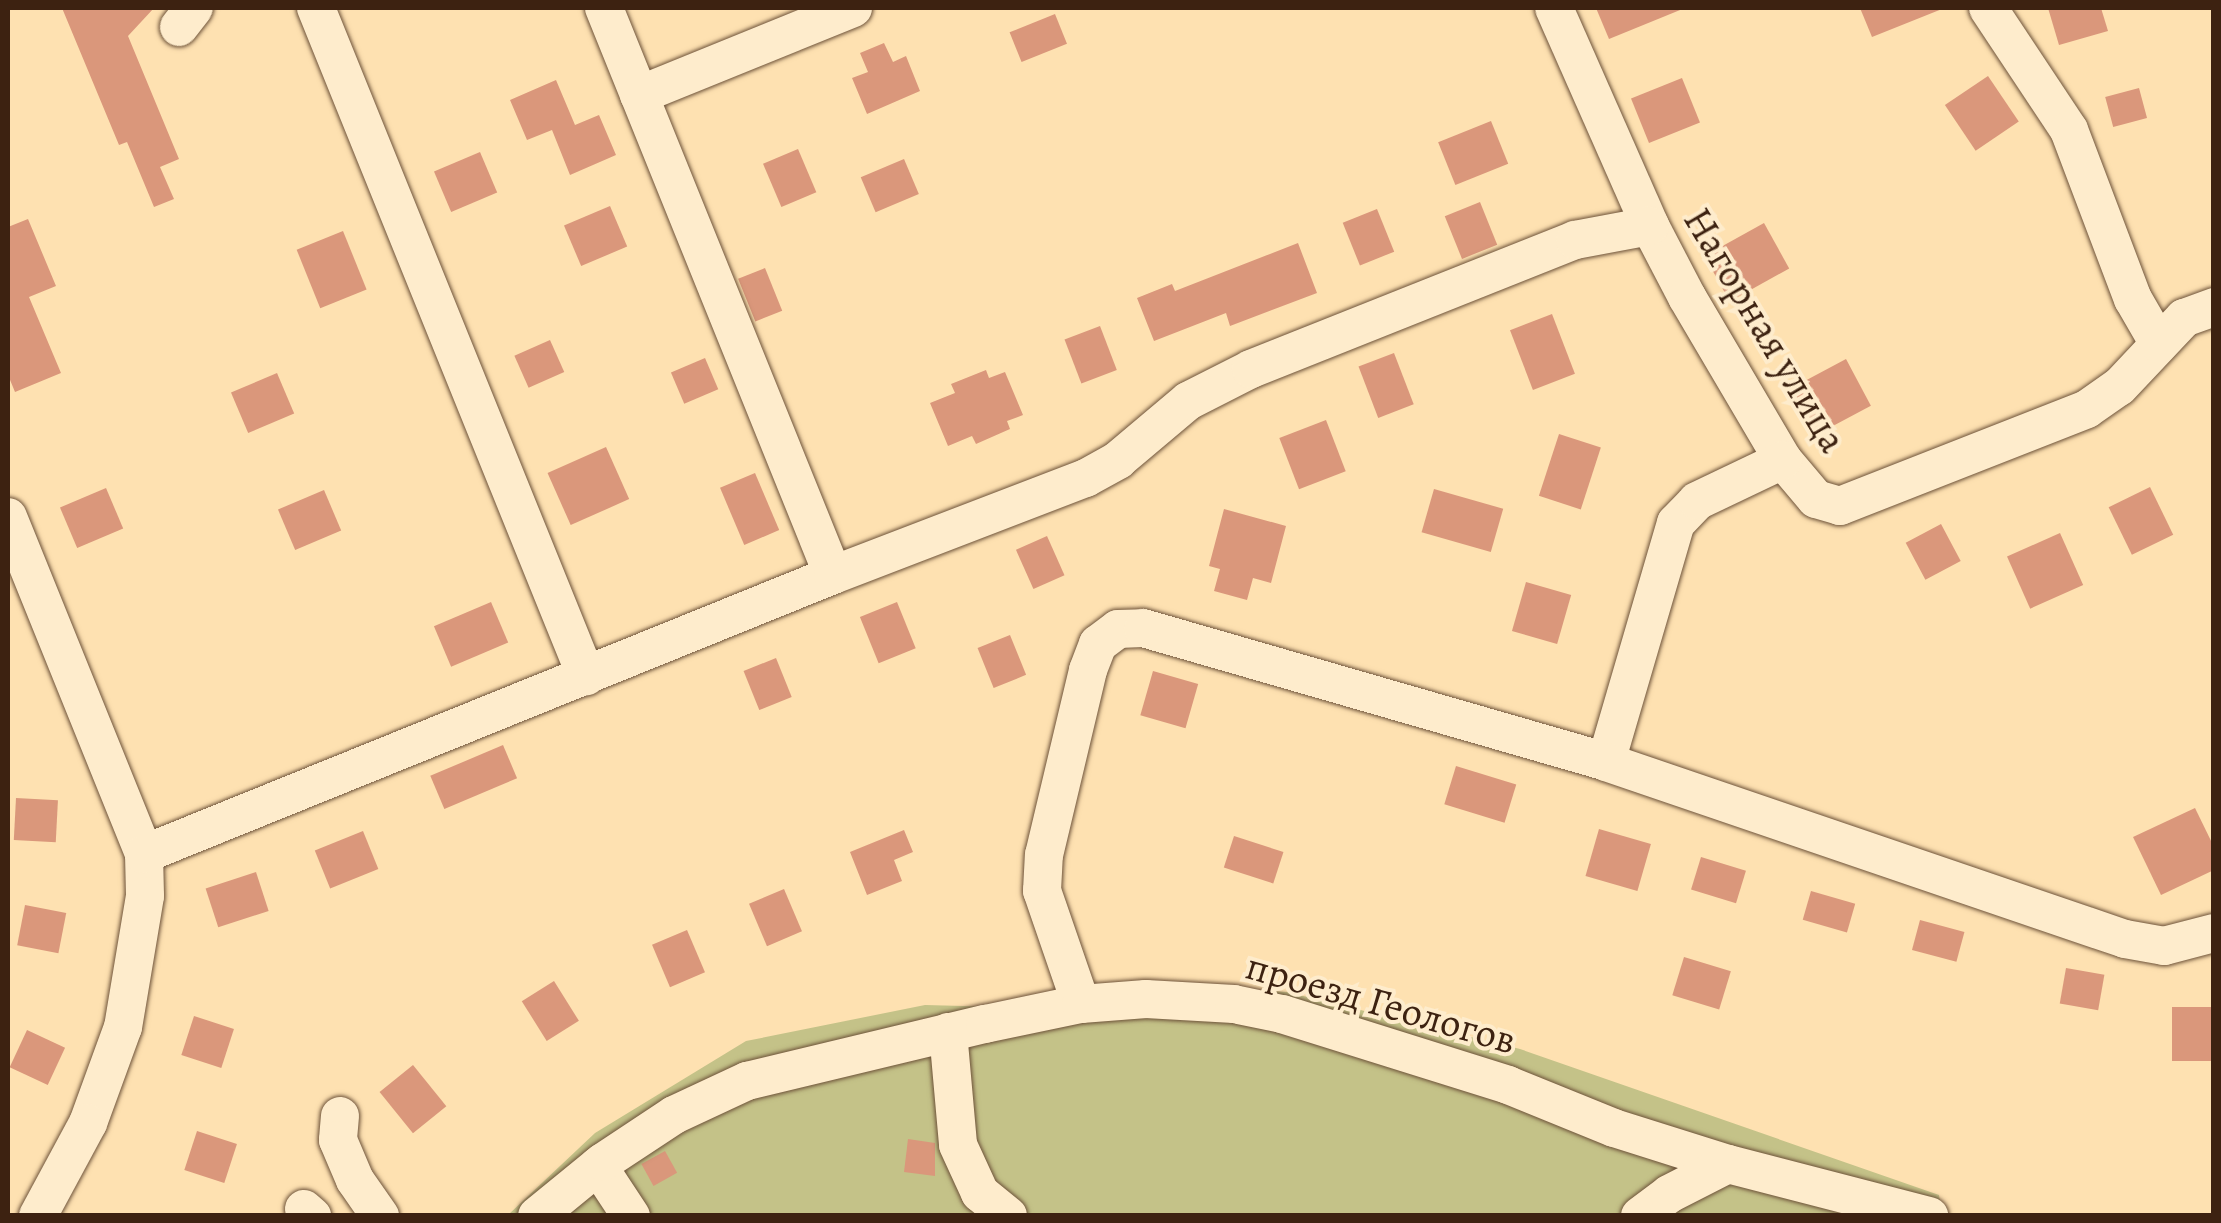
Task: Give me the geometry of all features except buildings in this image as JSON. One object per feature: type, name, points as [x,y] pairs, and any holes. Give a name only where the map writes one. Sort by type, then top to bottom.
[{"type":"street","points":[[316,8],[586,676]]},
{"type":"street","points":[[604,8],[834,575]]},
{"type":"street","points":[[639,95],[853,8]]},
{"type":"street","name":"Нагорная улица","points":[[1554,8],[1650,226],[1782,460],[1816,499],[1840,506],[2087,409],[2119,387],[2184,318],[2214,307]]},
{"type":"street","points":[[1988,8],[2068,130],[2132,299],[2159,344]]},
{"type":"street","points":[[144,854],[834,575],[1086,478],[1118,460],[1156,424],[1216,384],[1575,240],[1650,226]]},
{"type":"street","points":[[1606,762],[1676,523],[1697,501],[1782,460]]},
{"type":"street","points":[[8,517],[144,854],[145,896],[123,1027],[88,1124],[38,1216]]},
{"type":"street","points":[[1081,1004],[1042,892],[1044,854],[1088,670],[1098,644],[1118,629],[1144,628],[1606,762],[2125,940],[2164,946],[2214,933]]},
{"type":"street","name":"проезд Геологов","points":[[538,1216],[598,1166],[674,1115],[747,1082],[1081,1004],[1182,999],[1282,1014],[1508,1086],[1614,1128],[1728,1164],[1929,1216]]},
{"type":"street","points":[[948,1032],[958,1145],[980,1193],[1008,1216]]},
{"type":"street","points":[[340,1116],[338,1140],[355,1180],[380,1216]]},
{"type":"street","points":[[1640,1216],[1669,1194],[1728,1164]]},
{"type":"street","points":[[598,1166],[631,1216]]},
{"type":"shaded area","points":[[1143,983],[1287,992],[1520,1049],[1939,1195],[1942,1215],[507,1216],[595,1133],[746,1041],[925,1005],[1002,1007]]}]
